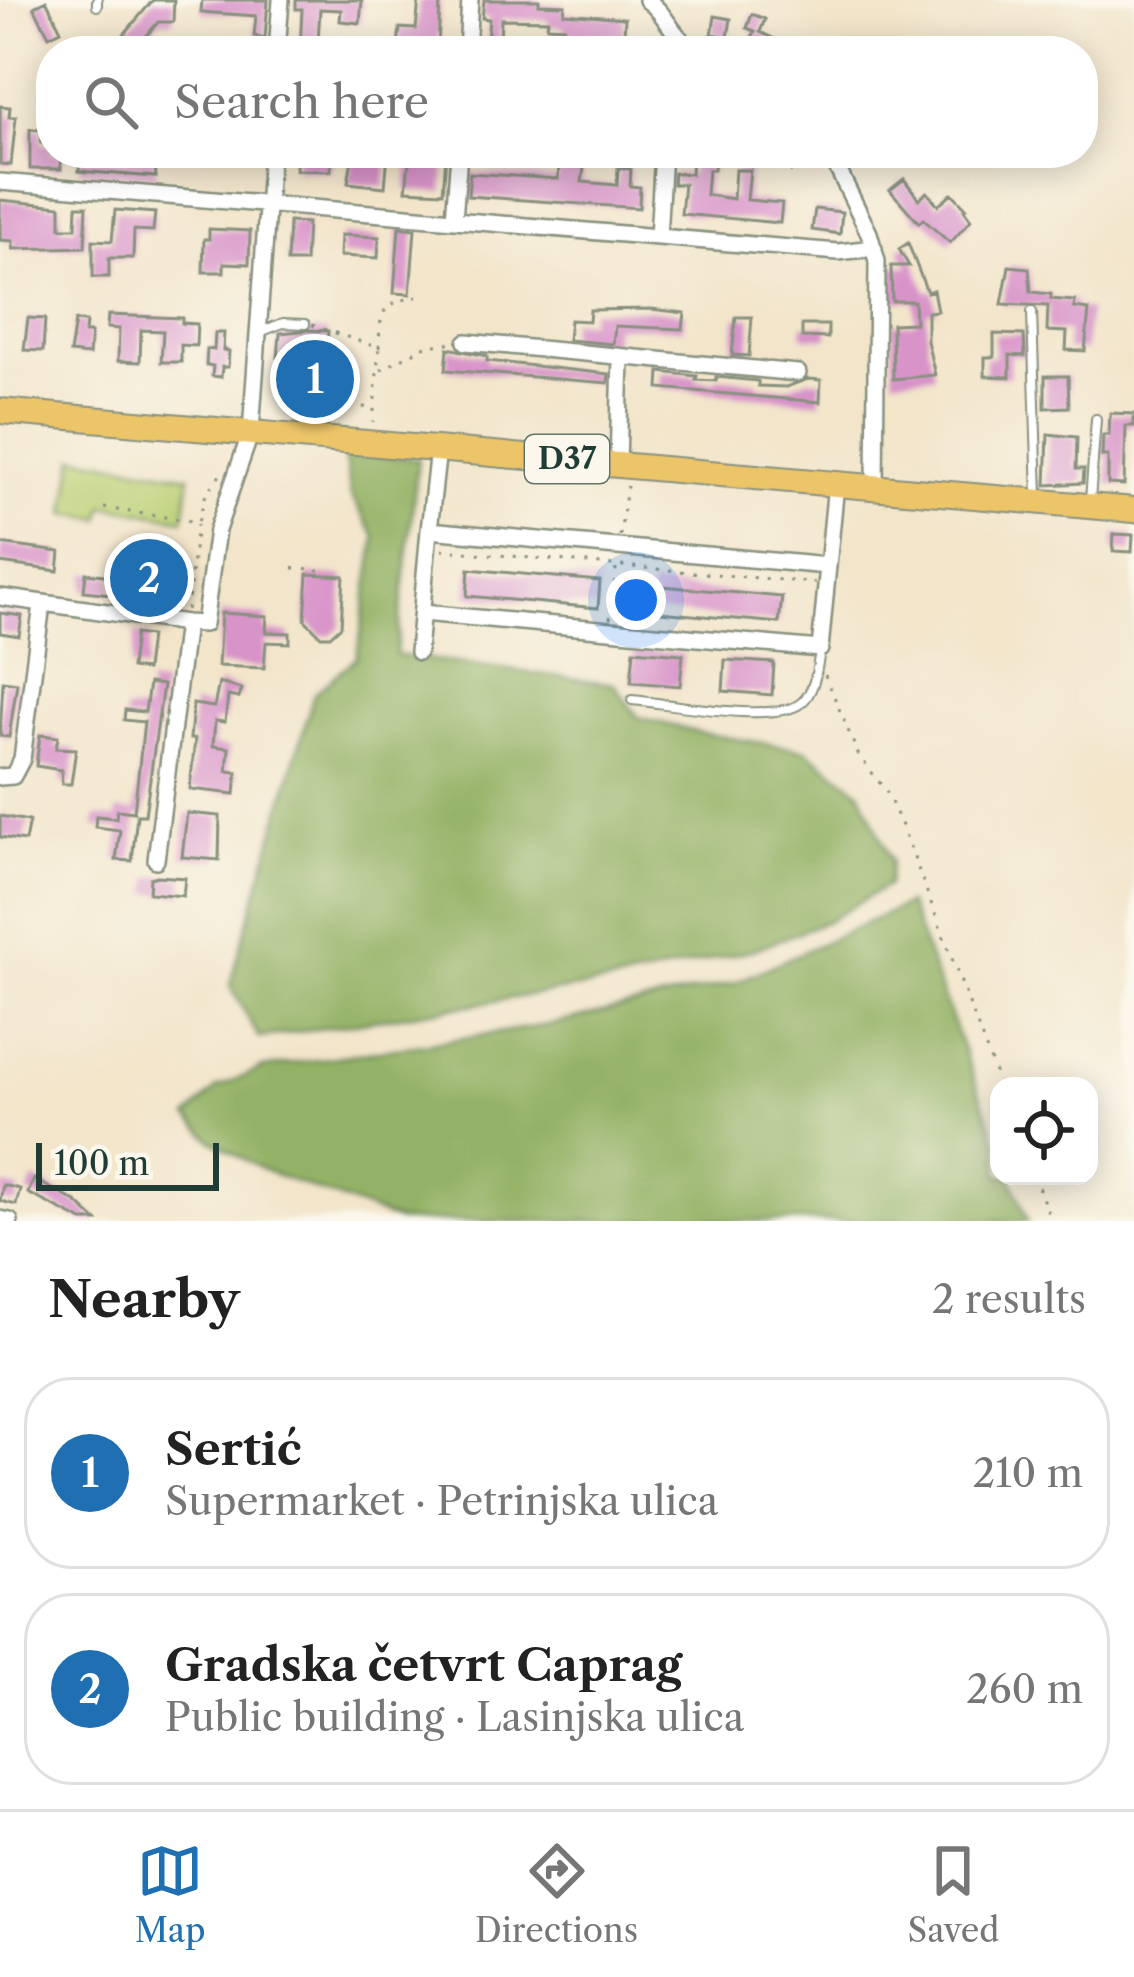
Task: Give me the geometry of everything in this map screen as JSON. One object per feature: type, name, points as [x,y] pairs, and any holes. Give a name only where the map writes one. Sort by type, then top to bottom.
[{"type":"main road","name":"D37","points":[[0,411],[249,440],[372,442],[1134,510]]},
{"type":"street","points":[[278,36],[280,0]]},
{"type":"street","points":[[467,36],[470,0]]},
{"type":"street","points":[[646,0],[659,8],[671,36]]},
{"type":"street","points":[[0,597],[204,624],[217,530],[249,440],[270,168]]},
{"type":"street","points":[[454,219],[458,168]]},
{"type":"street","points":[[658,237],[662,168]]},
{"type":"street","points":[[837,168],[874,248],[878,285],[874,487]]},
{"type":"street","points":[[0,182],[838,252],[874,248]]},
{"type":"street","points":[[466,342],[798,373]]},
{"type":"street","points":[[618,464],[621,358]]},
{"type":"street","points":[[418,652],[438,448]]},
{"type":"street","points":[[422,614],[820,649],[836,484]]},
{"type":"street","points":[[429,530],[828,566]]},
{"type":"street","points":[[0,777],[13,776],[22,759],[42,604]]},
{"type":"street","points":[[156,860],[186,622]]},
{"type":"street","points":[[0,1219],[10,1221]]},
{"type":"lane","points":[[1032,312],[1039,502]]},
{"type":"lane","points":[[259,333],[283,323],[305,324]]},
{"type":"lane","points":[[1090,506],[1096,419]]},
{"type":"lane","points":[[632,700],[779,713],[802,702],[816,677],[820,649]]},
{"type":"path","points":[[372,442],[381,314],[393,301],[416,297]]},
{"type":"path","points":[[305,324],[379,348]]},
{"type":"path","points":[[380,371],[423,347],[466,342]]},
{"type":"path","points":[[339,404],[373,409]]},
{"type":"path","points":[[186,622],[205,497],[249,440]]},
{"type":"path","points":[[104,508],[198,522]]},
{"type":"path","points":[[439,550],[817,583]]},
{"type":"path","points":[[292,568],[317,569],[326,575]]},
{"type":"path","points":[[820,649],[837,711],[902,826],[997,1077]]},
{"type":"path","points":[[1037,1185],[1051,1221]]},
{"type":"green space","points":[[344,453],[418,459],[396,655],[614,684],[638,717],[700,733],[806,750],[861,792],[891,861],[888,885],[827,921],[755,949],[622,981],[259,1038],[230,985],[314,694],[357,657],[376,537],[351,496]]},
{"type":"green space","points":[[75,457],[190,476],[184,519],[104,506],[101,519],[66,514]]},
{"type":"green space","points":[[908,904],[990,1121],[990,1185],[1014,1185],[1028,1221],[398,1221],[263,1170],[214,1142],[188,1117],[217,1088],[263,1068],[549,1025],[734,983]]},
{"type":"building","points":[[46,0],[61,30],[49,36],[34,7]]},
{"type":"building","points":[[153,0],[174,0],[173,22],[158,22],[146,36],[123,36]]},
{"type":"building","points":[[202,0],[268,0],[265,36],[254,36],[256,16],[201,12]]},
{"type":"building","points":[[296,0],[362,0],[360,23],[340,21],[341,10],[320,9],[318,36],[301,36],[302,9],[296,9]]},
{"type":"building","points":[[419,0],[440,0],[439,36],[399,36],[400,28],[416,29]]},
{"type":"building","points":[[484,0],[539,0],[539,4],[565,5],[564,13],[625,18],[624,36],[563,36],[564,27],[547,26],[548,20],[501,19],[500,36],[487,36],[489,19],[482,18]]},
{"type":"building","points":[[752,14],[765,19],[760,32],[768,36],[753,36],[755,31],[747,28]]},
{"type":"building","points":[[715,16],[731,19],[728,36],[712,34]]},
{"type":"building","points":[[0,106],[10,107],[9,117],[16,117],[11,165],[0,164]]},
{"type":"building","points":[[30,129],[36,130],[36,168],[61,169],[30,169]]},
{"type":"building","points":[[155,168],[156,177],[79,171]]},
{"type":"building","points":[[350,168],[387,168],[385,187],[348,183]]},
{"type":"building","points":[[408,168],[445,168],[443,192],[406,190]]},
{"type":"building","points":[[559,168],[584,168],[582,182],[617,185],[618,168],[631,169],[630,186],[640,187],[639,208],[468,196],[470,173],[558,179]]},
{"type":"building","points":[[691,168],[714,168],[708,170],[706,195],[733,199],[735,170],[750,170],[747,200],[782,203],[780,223],[681,214],[684,184],[673,184],[674,173],[691,174]]},
{"type":"building","points":[[904,179],[919,199],[927,192],[938,205],[952,193],[966,208],[971,220],[950,243],[923,219],[919,223],[890,190]]},
{"type":"building","points":[[0,200],[61,206],[61,228],[76,228],[77,206],[87,206],[85,247],[13,249],[13,241],[0,240]]},
{"type":"building","points":[[815,209],[842,212],[840,234],[812,230]]},
{"type":"building","points":[[115,210],[155,213],[153,231],[134,230],[133,258],[109,258],[109,277],[93,277],[93,240],[112,241]]},
{"type":"building","points":[[289,222],[307,223],[305,262],[287,262]]},
{"type":"building","points":[[399,227],[415,229],[410,294],[394,293]]},
{"type":"building","points":[[209,229],[250,231],[249,264],[224,263],[224,272],[203,272]]},
{"type":"building","points":[[341,235],[379,237],[378,258],[340,256]]},
{"type":"building","points":[[908,243],[927,292],[933,290],[937,311],[927,312],[927,341],[935,375],[893,379],[892,324],[915,323],[914,301],[892,301],[891,266],[909,266],[899,249]]},
{"type":"building","points":[[1009,266],[1029,268],[1031,292],[1075,301],[1074,308],[1089,310],[1085,351],[1066,350],[1067,332],[1047,331],[1048,306],[1002,304]]},
{"type":"building","points":[[590,310],[685,313],[683,329],[615,326],[613,344],[568,340],[570,320],[589,321]]},
{"type":"building","points":[[108,315],[182,318],[182,323],[197,324],[196,346],[181,345],[181,362],[161,362],[163,331],[141,330],[140,362],[118,361],[119,329],[107,328]]},
{"type":"building","points":[[736,317],[752,317],[749,356],[732,355]]},
{"type":"building","points":[[28,318],[45,319],[43,351],[24,350]]},
{"type":"building","points":[[75,321],[86,322],[85,333],[91,333],[89,355],[70,353]]},
{"type":"building","points":[[802,325],[828,325],[828,338],[802,337]]},
{"type":"building","points":[[328,331],[323,405],[280,401],[281,384],[276,384],[280,333]]},
{"type":"building","points":[[215,333],[224,333],[223,350],[229,351],[228,367],[222,367],[221,377],[212,376],[213,366],[206,365],[207,349],[214,350]]},
{"type":"building","points":[[994,334],[1024,335],[1025,356],[1010,355],[1010,377],[985,376],[985,357],[994,357]]},
{"type":"building","points":[[448,348],[487,356],[487,361],[609,374],[608,383],[446,370]]},
{"type":"building","points":[[660,372],[697,376],[696,380],[758,381],[758,386],[786,387],[821,380],[820,402],[659,388]]},
{"type":"building","points":[[1045,376],[1068,376],[1069,407],[1045,408]]},
{"type":"building","points":[[1110,413],[1134,414],[1134,426],[1126,426],[1124,485],[1108,484],[1108,456],[1102,456]]},
{"type":"building","points":[[1048,434],[1077,437],[1076,469],[1084,469],[1083,483],[1046,485]]},
{"type":"building","points":[[1114,534],[1133,535],[1132,552],[1113,551]]},
{"type":"building","points":[[0,544],[60,552],[58,571],[0,563]]},
{"type":"building","points":[[161,560],[178,562],[173,599],[141,590],[144,564],[160,566]]},
{"type":"building","points":[[469,569],[600,581],[598,608],[467,596]]},
{"type":"building","points":[[86,573],[113,576],[111,594],[84,591]]},
{"type":"building","points":[[308,574],[344,576],[341,626],[330,636],[321,636],[305,620]]},
{"type":"building","points":[[651,585],[782,597],[779,623],[648,611]]},
{"type":"building","points":[[0,613],[22,616],[19,636],[0,633]]},
{"type":"building","points":[[221,613],[267,616],[266,632],[290,633],[290,643],[266,642],[264,668],[218,666]]},
{"type":"building","points":[[135,634],[150,636],[146,670],[131,668]]},
{"type":"building","points":[[634,650],[683,654],[680,686],[631,682]]},
{"type":"building","points":[[725,660],[774,663],[772,695],[723,691]]},
{"type":"building","points":[[3,681],[17,683],[9,737],[0,736]]},
{"type":"building","points":[[149,683],[163,685],[145,815],[137,815],[132,861],[116,860],[120,830],[95,827],[96,816],[116,818],[117,810],[134,812],[144,722],[124,720],[125,710],[145,712]]},
{"type":"building","points":[[219,683],[242,689],[239,698],[228,696],[225,722],[215,721],[213,746],[229,748],[227,771],[237,772],[235,794],[190,789],[193,704],[214,707]]},
{"type":"building","points":[[40,735],[58,737],[56,748],[76,749],[71,784],[62,784],[61,770],[36,766]]},
{"type":"building","points":[[187,813],[220,816],[219,860],[182,857]]},
{"type":"building","points":[[0,816],[29,821],[25,841],[0,837]]},
{"type":"building","points":[[150,878],[185,878],[183,896],[149,893]]},
{"type":"building","points":[[34,1179],[76,1202],[97,1221],[83,1221],[28,1193]]},
{"type":"building","points":[[3,1185],[20,1189],[16,1205],[0,1201]]},
{"type":"place","name":"Sertić","points":[[315,379]]},
{"type":"place","name":"Gradska četvrt Caprag","points":[[149,578]]}]
